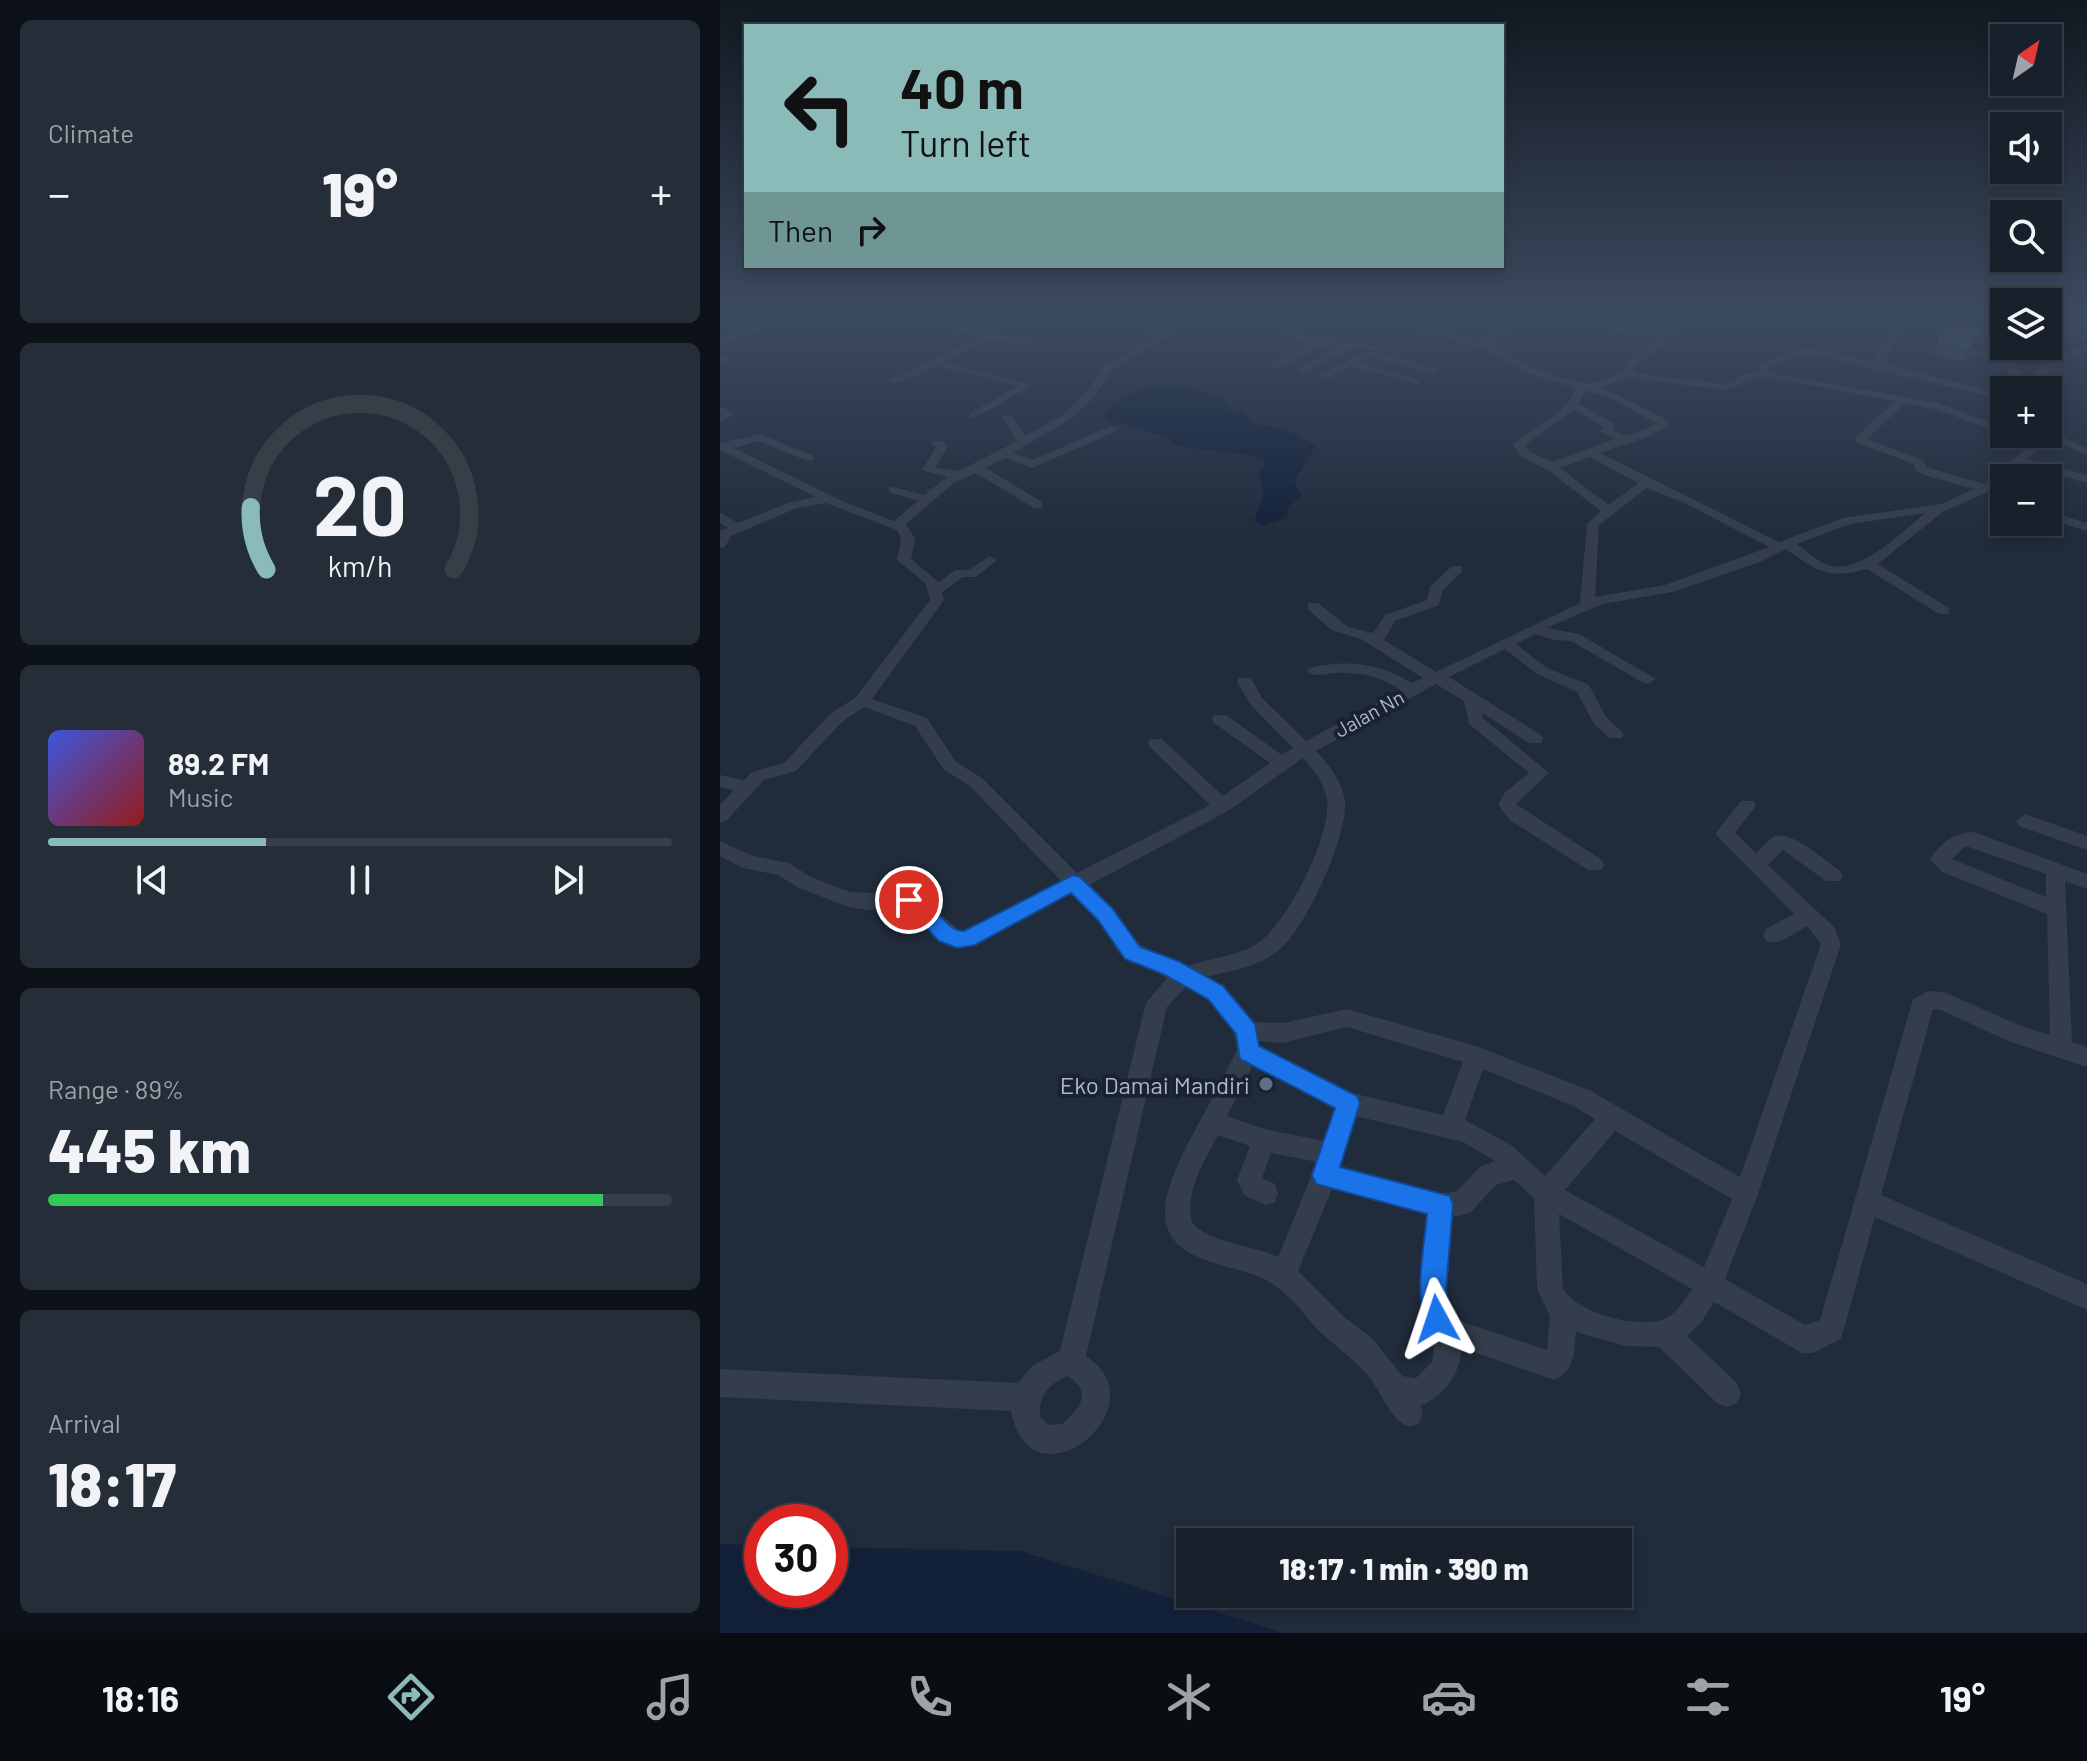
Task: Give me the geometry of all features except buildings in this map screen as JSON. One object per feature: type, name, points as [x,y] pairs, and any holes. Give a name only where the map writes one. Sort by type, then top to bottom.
[{"type":"street","points":[[974,415],[1022,388]]},
{"type":"street","points":[[899,527],[899,523],[924,499],[959,475],[977,468],[1073,412],[1092,388]]},
{"type":"street","points":[[1584,388],[1568,411],[1519,445],[1521,451],[1550,467],[1608,510]]},
{"type":"street","points":[[1550,467],[1625,439],[1651,433],[1663,425],[1662,421],[1630,405],[1617,394],[1591,388]]},
{"type":"street","points":[[1853,388],[1946,408],[1990,425]]},
{"type":"street","points":[[1969,388],[1990,394]]},
{"type":"street","points":[[1903,399],[1859,440],[1919,462],[1924,471],[1990,488]]},
{"type":"street","points":[[1572,404],[1611,426],[1606,431],[1625,439]]},
{"type":"street","points":[[720,409],[730,415],[720,419]]},
{"type":"street","points":[[1007,417],[1022,440]]},
{"type":"street","points":[[1002,453],[1032,464],[1113,429]]},
{"type":"street","points":[[721,446],[760,437],[809,458]]},
{"type":"street","points":[[2062,441],[2087,452]]},
{"type":"street","points":[[937,443],[942,445],[928,471],[959,475]]},
{"type":"street","points":[[720,816],[746,787],[764,773],[790,767],[836,718],[862,701],[934,604],[936,590],[932,582],[904,560],[908,539],[899,527],[827,499],[721,446]]},
{"type":"street","points":[[2031,448],[2020,461],[2087,479]]},
{"type":"street","points":[[1591,453],[1646,483],[1783,545],[1827,572],[1838,573],[1869,564],[1939,509]]},
{"type":"street","name":"Jalan Nn","points":[[2017,464],[2020,461]]},
{"type":"street","points":[[977,468],[1038,505]]},
{"type":"street","points":[[1587,604],[1593,524],[1646,483]]},
{"type":"street","points":[[893,489],[924,499]]},
{"type":"street","name":"Jalan Nn","points":[[720,848],[750,863],[782,868],[804,882],[848,899],[869,902],[898,899],[916,903],[946,935],[957,940],[977,935],[1222,806],[1287,760],[1411,690],[1587,604],[1620,594],[1668,589],[1858,518],[1939,509],[1990,490]]},
{"type":"street","points":[[720,517],[726,534],[794,505],[827,499]]},
{"type":"street","points":[[2062,519],[2087,527]]},
{"type":"street","points":[[936,590],[960,573],[971,574],[990,560]]},
{"type":"street","points":[[1869,564],[1944,611]]},
{"type":"street","points":[[1376,641],[1390,618],[1434,602],[1435,590],[1457,569]]},
{"type":"street","points":[[1313,606],[1328,622],[1352,635],[1364,634],[1535,739]]},
{"type":"street","points":[[1535,629],[1554,636],[1574,637],[1648,679]]},
{"type":"street","points":[[1507,644],[1542,671],[1583,689],[1600,720],[1616,734]]},
{"type":"street","points":[[1315,671],[1338,668],[1384,672],[1411,690]]},
{"type":"street","points":[[1071,1362],[1157,1003],[1179,979],[1200,968],[1261,952],[1278,940],[1294,919],[1335,824],[1338,809],[1327,772],[1257,707],[1245,682]]},
{"type":"street","points":[[862,701],[921,722],[950,766],[976,782],[1105,914],[1126,947],[1148,960],[1171,967],[1215,992],[1248,1041],[1348,1103],[1451,1126],[1483,1140],[1503,1153],[1546,1193],[1802,1339],[1824,1335],[1831,1329],[1921,1006],[1926,1001],[1932,998],[1944,1001],[2016,1034],[2087,1057]]},
{"type":"street","points":[[1472,701],[1475,720],[1540,773],[1511,796],[1507,805],[1516,815],[1595,865]]},
{"type":"street","points":[[1220,719],[1287,760]]},
{"type":"street","points":[[1156,743],[1222,806]]},
{"type":"street","points":[[720,781],[746,787]]},
{"type":"street","points":[[1564,1312],[1603,1328],[1664,1333],[1686,1319],[1710,1285],[1746,1194],[1831,944],[1827,933],[1724,834],[1747,806]]},
{"type":"street","points":[[2025,821],[2087,843]]},
{"type":"street","points":[[2056,909],[1949,867],[1939,859],[1962,839],[1974,839],[2087,882]]},
{"type":"street","points":[[1757,864],[1780,842],[1833,876]]},
{"type":"street","points":[[2055,871],[2061,1049]]},
{"type":"street","points":[[1773,935],[1809,915]]},
{"type":"street","points":[[1248,1041],[1347,1018],[1476,1056],[1569,1093],[1746,1194]]},
{"type":"street","points":[[1248,1041],[1213,1122],[1183,1179],[1177,1201],[1181,1228],[1189,1239],[1202,1246],[1246,1255],[1284,1274],[1337,1330],[1364,1350],[1402,1401],[1440,1378],[1447,1365],[1449,1335]]},
{"type":"street","points":[[1451,1126],[1476,1056]]},
{"type":"street","points":[[1284,1274],[1328,1165],[1348,1103]]},
{"type":"street","points":[[1449,1335],[1456,1332],[1554,1366],[1560,1358],[1564,1312],[1550,1289],[1546,1193],[1613,1116]]},
{"type":"street","points":[[1213,1122],[1441,1205],[1461,1204],[1489,1175],[1516,1167]]},
{"type":"street","points":[[1264,1140],[1249,1180],[1266,1193]]},
{"type":"street","points":[[1868,1202],[2087,1297]]},
{"type":"street","points":[[1441,1205],[1433,1289],[1437,1319],[1449,1335]]},
{"type":"street","points":[[1664,1333],[1727,1393]]},
{"type":"street","points":[[1071,1362],[1087,1368],[1096,1383],[1096,1404],[1086,1424],[1069,1438],[1050,1442],[1034,1435],[1026,1419],[1027,1398],[1045,1372],[1058,1364],[1071,1362]]},
{"type":"street","points":[[720,1383],[1027,1398]]},
{"type":"water","points":[[1151,388],[1190,388],[1207,392],[1230,410],[1240,411],[1255,424],[1284,429],[1316,445],[1294,481],[1302,496],[1288,507],[1287,518],[1264,525],[1254,521],[1263,495],[1259,473],[1266,463],[1262,459],[1182,446],[1171,443],[1169,437],[1106,420],[1104,415],[1109,409],[1136,392]]},
{"type":"water","points":[[720,1544],[744,1545],[744,1608],[848,1608],[848,1547],[1020,1551],[1176,1599],[1176,1608],[1204,1608],[1284,1633],[720,1633]]},
{"type":"place","name":"Eko Damai Mandiri","points":[[1266,1084]]},
{"type":"route","points":[[909,900],[916,903],[946,935],[957,940],[968,939],[1073,883],[1105,914],[1132,953],[1171,967],[1215,992],[1247,1031],[1248,1051],[1348,1103],[1325,1175],[1441,1205],[1433,1289],[1437,1319]]}]
